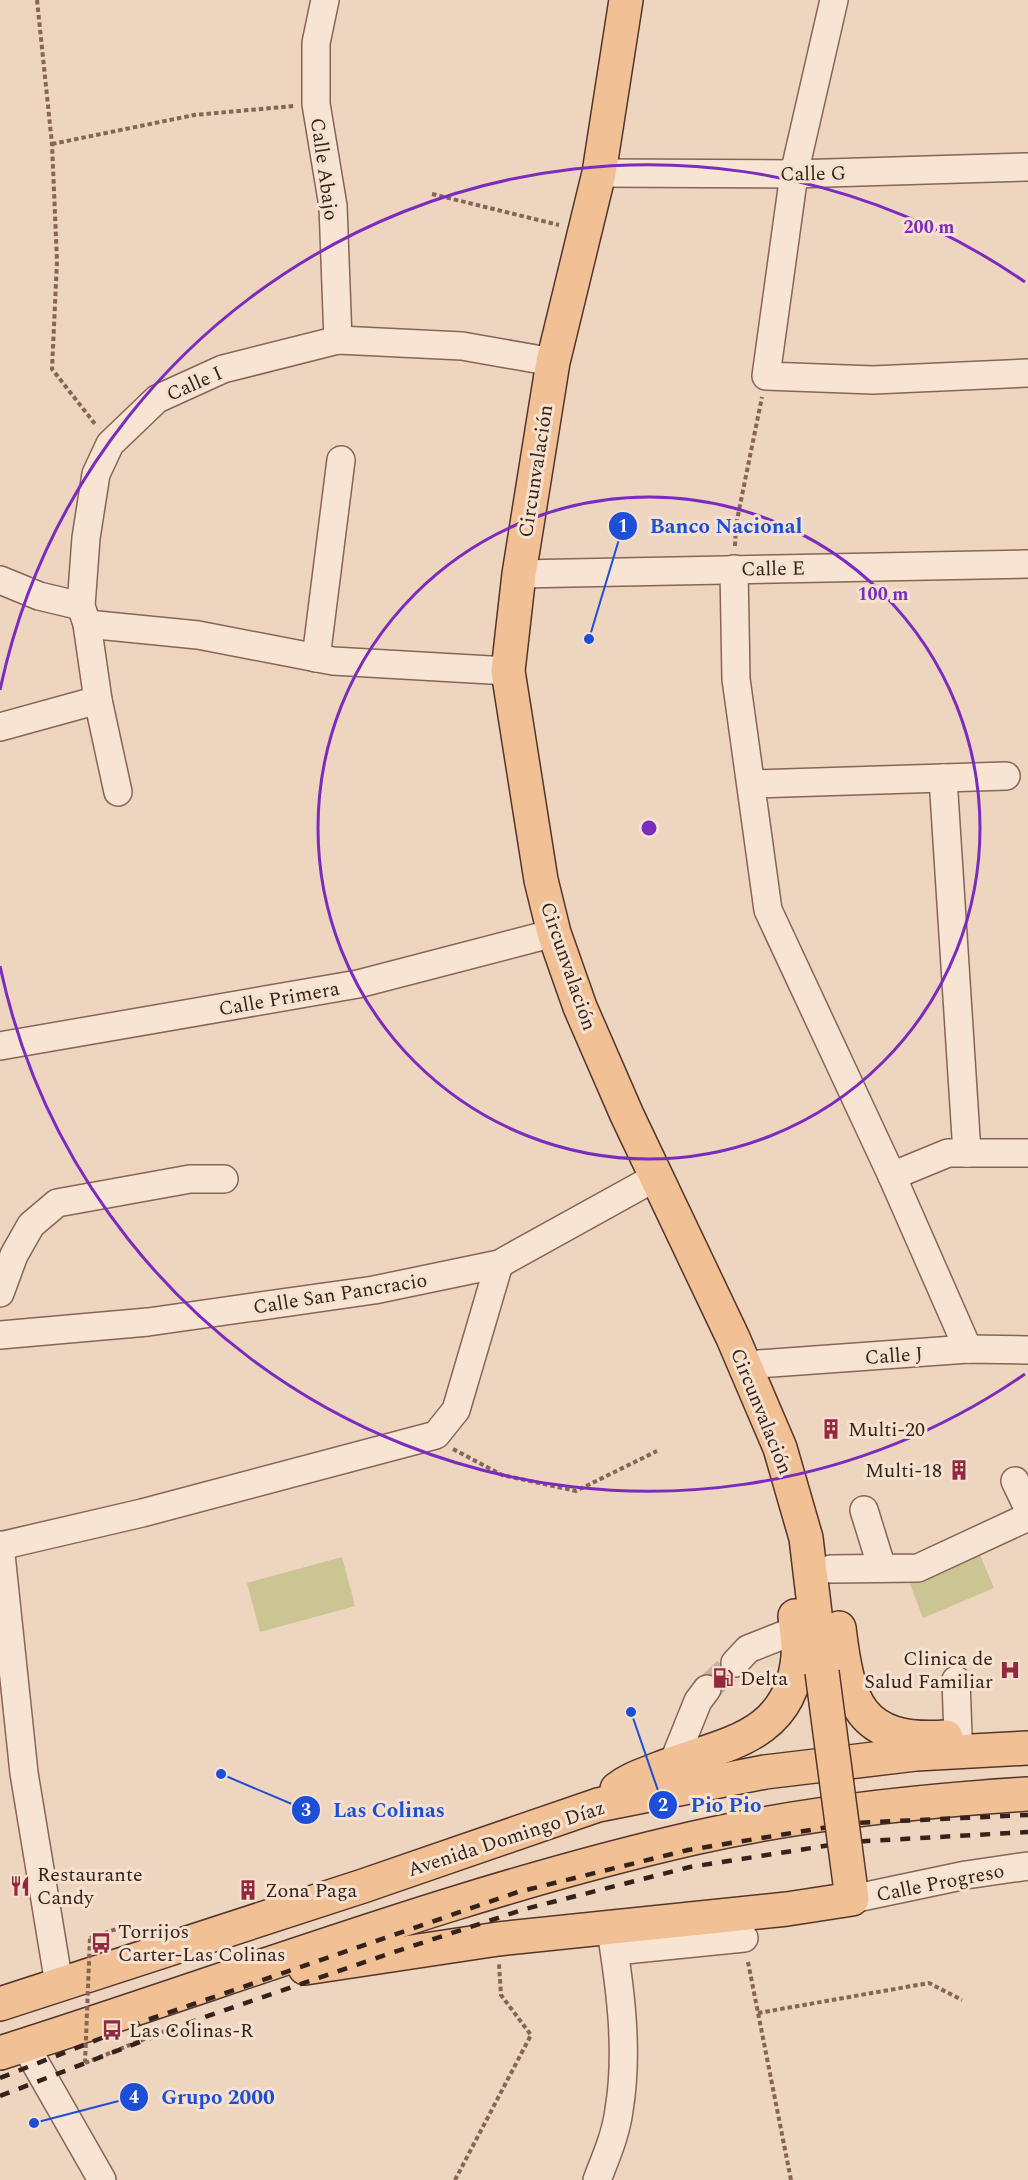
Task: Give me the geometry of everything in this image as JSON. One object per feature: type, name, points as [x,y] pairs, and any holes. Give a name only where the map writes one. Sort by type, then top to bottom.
[{"type":"main road","name":"Circunvalación","points":[[626,0],[599,173],[583,230],[553,362],[519,574],[508,671],[541,880],[554,933],[580,1007],[627,1115],[658,1176],[756,1390],[780,1448],[798,1504],[806,1538],[852,1899]]},
{"type":"main road","points":[[698,1263],[744,1334],[779,1398],[803,1455],[827,1533],[843,1666],[851,1696],[862,1713],[873,1723],[910,1735],[958,1736],[997,1733],[1028,1741]]},
{"type":"main road","points":[[598,1805],[624,1784],[673,1763],[731,1745],[768,1722],[791,1690],[798,1655],[794,1588],[777,1498],[755,1428],[718,1346],[698,1263]]},
{"type":"main road","name":"Avenida Domingo Díaz","points":[[0,2004],[363,1886],[598,1805],[765,1772],[916,1754],[1028,1748]]},
{"type":"main road","points":[[13,2049],[466,1898],[696,1838],[774,1822],[923,1800],[1028,1794]]},
{"type":"main road","points":[[214,1982],[498,1939],[612,1938],[852,1899]]},
{"type":"street","name":"Calle Abajo","points":[[325,0],[316,43],[316,104],[333,206],[338,340]]},
{"type":"street","points":[[834,0],[794,174],[766,376],[873,380],[1028,373]]},
{"type":"street","name":"Calle G","points":[[599,173],[794,174],[1028,167]]},
{"type":"street","name":"Calle I","points":[[118,792],[98,700],[84,615],[86,538],[96,474],[110,444],[157,399],[223,369],[338,340],[462,346],[553,362]]},
{"type":"street","points":[[316,658],[342,460]]},
{"type":"street","name":"Calle E","points":[[519,574],[1028,564]]},
{"type":"street","points":[[734,569],[736,679],[768,910],[968,1349]]},
{"type":"street","points":[[0,580],[84,615],[316,658],[508,671]]},
{"type":"street","points":[[0,727],[98,700]]},
{"type":"street","points":[[751,783],[1005,776]]},
{"type":"street","points":[[943,778],[967,1153]]},
{"type":"street","name":"Calle Primera","points":[[0,1046],[358,984],[554,933]]},
{"type":"street","points":[[891,1176],[948,1153],[1028,1153]]},
{"type":"street","name":"Calle San Pancracio","points":[[0,1335],[147,1322],[363,1292],[499,1264],[658,1176]]},
{"type":"street","points":[[0,1293],[14,1255],[31,1225],[57,1203],[190,1179],[224,1179]]},
{"type":"street","points":[[59,1984],[24,1773],[0,1545],[142,1513],[436,1435],[456,1410],[499,1264]]},
{"type":"street","name":"Calle J","points":[[759,1364],[968,1349],[1028,1350]]},
{"type":"street","points":[[1015,1481],[1028,1508]]},
{"type":"street","points":[[864,1510],[882,1568]]},
{"type":"street","points":[[831,1569],[918,1568],[1028,1517]]},
{"type":"street","points":[[735,1663],[748,1649],[796,1630]]},
{"type":"street","points":[[956,1680],[958,1736]]},
{"type":"street","points":[[673,1763],[698,1701],[707,1689]]},
{"type":"street","name":"Calle Progreso","points":[[852,1899],[966,1875],[1028,1866]]},
{"type":"street","points":[[597,2180],[614,2131],[622,2074],[621,2016],[612,1938],[744,1938]]},
{"type":"street","points":[[13,2049],[102,2180]]},
{"type":"path","points":[[37,0],[52,144],[57,261],[52,369],[110,444]]},
{"type":"path","points":[[52,144],[194,115],[316,104]]},
{"type":"path","points":[[432,194],[583,230]]},
{"type":"path","points":[[736,525],[766,376]]},
{"type":"path","points":[[436,1435],[456,1451],[502,1475],[576,1491],[657,1451]]},
{"type":"path","points":[[85,2063],[90,1938],[131,1924]]},
{"type":"path","points":[[744,1938],[791,2180]]},
{"type":"path","points":[[455,2180],[531,2035],[501,1995],[498,1939]]},
{"type":"path","points":[[758,2013],[929,1983],[962,2000]]},
{"type":"shaded area","points":[[980,1555],[994,1588],[923,1618],[910,1584]]},
{"type":"shaded area","points":[[342,1557],[355,1606],[260,1632],[247,1583]]},
{"type":"tunnel","points":[[707,1689],[735,1663]]},
{"type":"railway","points":[[0,2078],[150,2019],[518,1892],[688,1850],[853,1823],[1028,1815]]},
{"type":"railway","points":[[0,2096],[202,2018],[525,1909],[690,1867],[850,1842],[1028,1832]]},
{"type":"place","name":"Banco Nacional","points":[[589,639]]},
{"type":"place","name":"Multi-20","points":[[831,1429]]},
{"type":"place","name":"Multi-18","points":[[959,1470]]},
{"type":"place","name":"Clinica de Salud Familiar","points":[[1010,1670]]},
{"type":"place","name":"Delta","points":[[723,1678]]},
{"type":"place","name":"Pio Pio","points":[[631,1712]]},
{"type":"place","name":"Las Colinas","points":[[221,1774]]},
{"type":"place","name":"Restaurante Candy","points":[[20,1886]]},
{"type":"place","name":"Zona Paga","points":[[248,1890]]},
{"type":"place","name":"Torrijos Carter-Las Colinas","points":[[101,1943]]},
{"type":"place","name":"Las Colinas-R","points":[[112,2030]]},
{"type":"place","name":"Grupo 2000","points":[[34,2123]]}]
